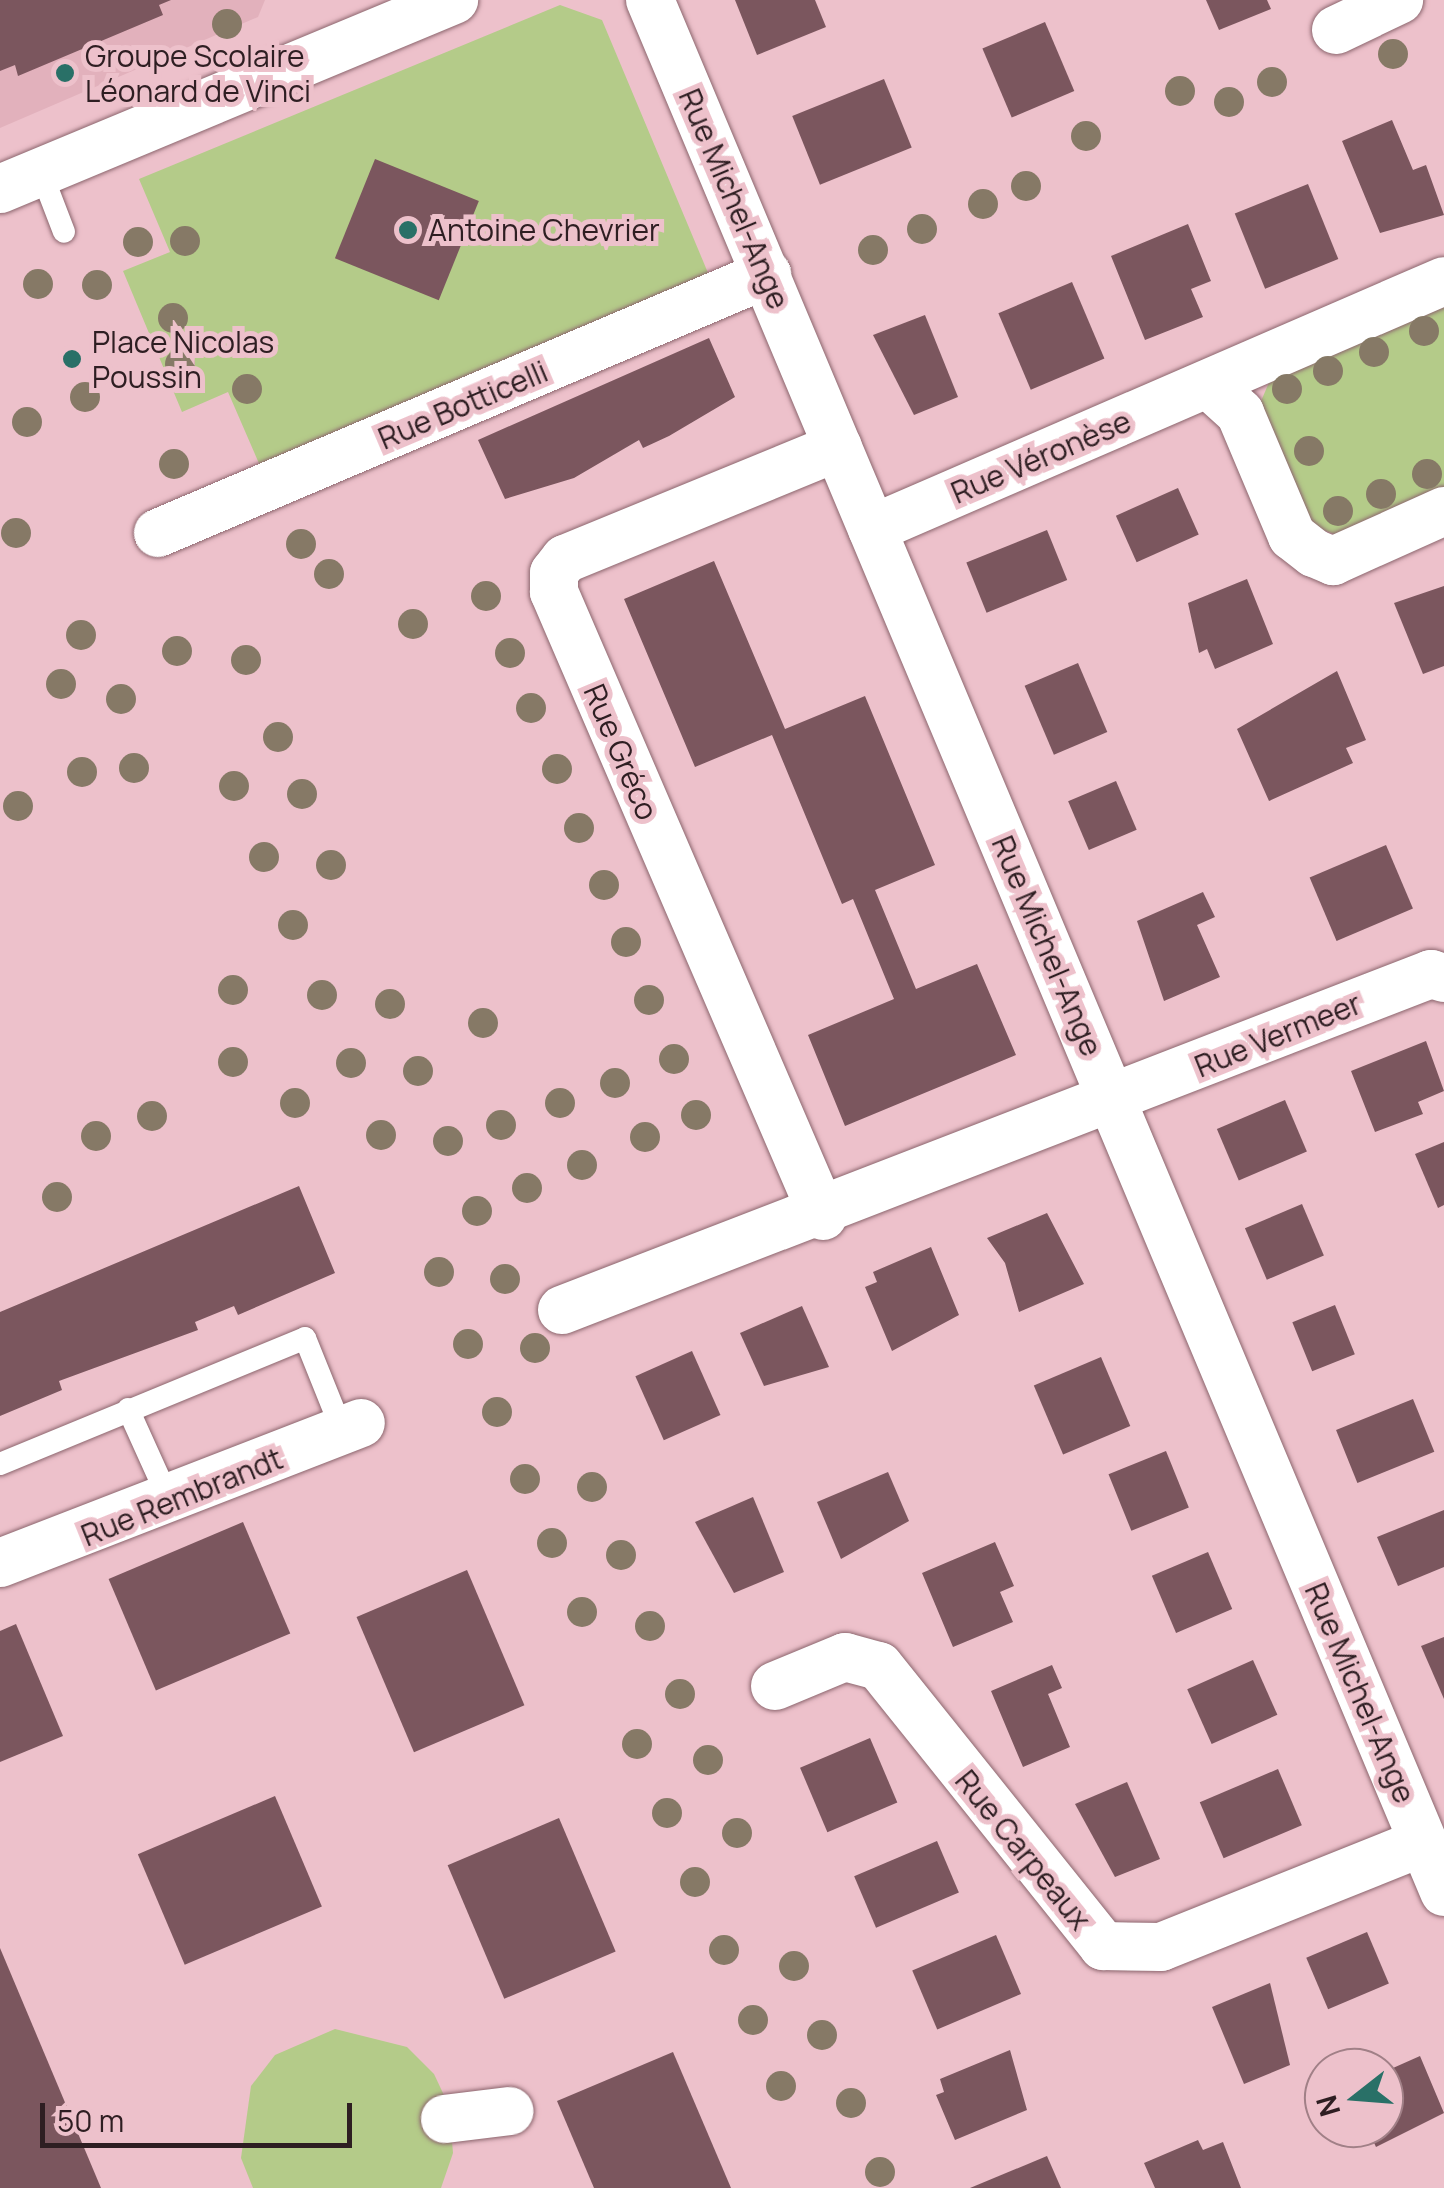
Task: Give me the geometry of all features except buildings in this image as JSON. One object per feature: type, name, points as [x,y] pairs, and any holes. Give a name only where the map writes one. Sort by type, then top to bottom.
[{"type":"street","points":[[21,180],[454,0]]},
{"type":"street","name":"Rue Michel-Ange","points":[[650,0],[1444,1892]]},
{"type":"street","points":[[1336,30],[1399,0]]},
{"type":"street","name":"Rue Botticelli","points":[[158,533],[767,274]]},
{"type":"street","name":"Rue Véronèse","points":[[872,529],[1444,282]]},
{"type":"street","points":[[1209,385],[1240,414],[1292,536],[1314,553],[1334,561],[1444,511]]},
{"type":"street","name":"Rue Gréco","points":[[823,1216],[560,608],[554,574],[565,559],[838,447]]},
{"type":"street","name":"Rue Vermeer","points":[[1112,1101],[1430,974],[1444,978]]},
{"type":"street","points":[[562,1310],[823,1216],[1112,1101]]},
{"type":"street","name":"Rue Rembrandt","points":[[0,1563],[170,1502],[351,1427]]},
{"type":"street","name":"Rue Carpeaux","points":[[774,1686],[845,1657],[879,1666],[1104,1946],[1161,1947],[1423,1842]]},
{"type":"street","points":[[445,2119],[510,2110]]},
{"type":"lane","points":[[21,180],[64,232]]},
{"type":"lane","points":[[0,1464],[306,1338],[351,1427]]},
{"type":"lane","points":[[128,1409],[170,1502]]},
{"type":"shaded area","name":"Groupe Scolaire Léonard de Vinci","points":[[0,0],[265,0],[258,17],[0,128]]},
{"type":"green space","points":[[560,5],[602,20],[711,280],[261,468],[228,392],[182,412],[123,271],[170,252],[139,179]]},
{"type":"green space","points":[[1444,306],[1444,490],[1337,535],[1307,524],[1259,406],[1270,380]]},
{"type":"green space","points":[[335,2029],[407,2047],[434,2074],[449,2106],[453,2153],[441,2188],[253,2188],[241,2158],[251,2086],[275,2055]]},
{"type":"place","name":"Groupe Scolaire Léonard de Vinci","points":[[65,73]]},
{"type":"place","name":"Antoine Chevrier","points":[[408,230]]},
{"type":"place","name":"Place Nicolas Poussin","points":[[72,359]]}]
